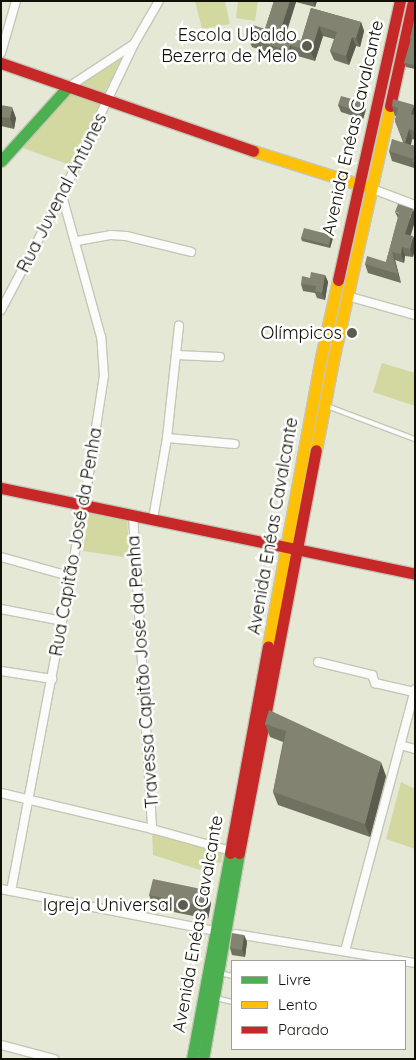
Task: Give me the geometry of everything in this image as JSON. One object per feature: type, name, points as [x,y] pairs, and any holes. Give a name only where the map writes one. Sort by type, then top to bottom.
[{"type":"main road","name":"Avenida Enéas Cavalcante","points":[[303,485],[325,405],[370,188],[391,64],[399,1]]},
{"type":"main road","name":"Avenida Enéas Cavalcante","points":[[192,1059],[214,973],[234,851],[277,633],[303,485],[322,353],[358,184],[391,64],[413,4]]},
{"type":"main road","points":[[1,64],[67,88],[370,188]]},
{"type":"main road","points":[[1,161],[67,88]]},
{"type":"main road","points":[[322,353],[334,356]]},
{"type":"main road","points":[[1,488],[415,574]]},
{"type":"main road","name":"Avenida Enéas Cavalcante","points":[[203,1059],[214,997],[214,973]]},
{"type":"street","points":[[1,52],[16,1]]},
{"type":"street","name":"Rua Juvenal Antunes","points":[[1,310],[62,195],[134,44],[159,1]]},
{"type":"street","points":[[399,1],[413,4]]},
{"type":"street","points":[[67,88],[134,44]]},
{"type":"street","points":[[370,188],[415,205]]},
{"type":"street","name":"Rua Capitão José da Penha","points":[[11,891],[30,800],[69,576],[84,506],[104,376],[102,338],[77,241],[62,195]]},
{"type":"street","points":[[77,241],[119,236],[191,252]]},
{"type":"street","points":[[347,296],[415,315]]},
{"type":"street","points":[[153,519],[167,438],[180,326]]},
{"type":"street","points":[[177,356],[220,357]]},
{"type":"street","points":[[167,438],[235,444]]},
{"type":"street","name":"Travessa Capitão José da Penha","points":[[133,515],[152,829]]},
{"type":"street","points":[[1,557],[69,576]]},
{"type":"street","points":[[1,609],[62,621]]},
{"type":"street","points":[[318,662],[372,675],[376,683],[414,690],[345,951]]},
{"type":"street","points":[[1,671],[52,679]]},
{"type":"street","points":[[400,745],[415,749]]},
{"type":"street","points":[[1,793],[152,829],[234,851]]},
{"type":"street","points":[[1,889],[220,932],[398,960]]},
{"type":"street","points":[[1,1045],[54,1059]]},
{"type":"lane","points":[[325,405],[415,439]]},
{"type":"lane","points":[[214,973],[231,976]]},
{"type":"lane","points":[[214,997],[231,1002]]},
{"type":"green space","points":[[195,1],[225,1],[230,24],[202,29]]},
{"type":"green space","points":[[238,1],[258,1],[255,21],[236,18]]},
{"type":"green space","points":[[122,58],[104,94],[79,86]]},
{"type":"green space","points":[[68,93],[101,104],[70,165],[20,147]]},
{"type":"green space","points":[[382,363],[415,373],[415,406],[373,392]]},
{"type":"green space","points":[[89,512],[127,520],[130,558],[83,551]]},
{"type":"green space","points":[[401,782],[415,789],[415,849],[386,839]]},
{"type":"green space","points":[[152,832],[223,851],[221,863],[205,860],[200,870],[153,855]]},
{"type":"building","points":[[274,1],[290,1],[279,34],[301,41],[311,8],[361,22],[356,38],[352,37],[346,56],[330,51],[337,32],[319,26],[311,52],[290,45],[289,51],[248,38],[253,25],[265,29]]},
{"type":"building","points":[[415,16],[415,65],[404,63]]},
{"type":"building","points":[[341,96],[363,102],[361,112],[338,105]]},
{"type":"building","points":[[393,99],[414,105],[411,114],[415,115],[415,131],[409,129],[405,143],[415,146],[415,162],[412,162],[413,159],[389,151],[392,139],[404,143],[395,121],[398,108],[392,106]]},
{"type":"building","points":[[1,105],[12,107],[10,118],[1,117]]},
{"type":"building","points":[[398,204],[413,209],[405,234],[413,236],[410,249],[402,247],[401,254],[392,252],[398,274],[365,264],[367,256],[386,262],[399,213],[395,212]]},
{"type":"building","points":[[304,228],[331,235],[329,245],[301,238]]},
{"type":"building","points":[[311,272],[325,275],[322,293],[315,291],[316,286],[301,284],[302,276],[310,278]]},
{"type":"building","points":[[269,710],[381,762],[365,824],[273,792],[286,731],[265,724]]},
{"type":"building","points":[[153,879],[206,890],[203,906],[149,895]]},
{"type":"building","points":[[232,933],[244,935],[242,950],[230,948]]},
{"type":"traffic: fast","points":[[1,161],[67,88]]},
{"type":"traffic: fast","points":[[192,1059],[230,853]]},
{"type":"traffic: fast","points":[[203,1059],[239,853]]},
{"type":"traffic: slow","points":[[316,450],[334,356],[390,106]]},
{"type":"traffic: slow","points":[[253,151],[364,186]]},
{"type":"traffic: slow","points":[[268,646],[322,353],[338,280]]},
{"type":"traffic: jam","points":[[338,280],[400,1]]},
{"type":"traffic: jam","points":[[390,106],[413,1]]},
{"type":"traffic: jam","points":[[1,63],[253,151]]},
{"type":"traffic: jam","points":[[239,853],[316,450]]},
{"type":"traffic: jam","points":[[1,488],[415,574]]},
{"type":"traffic: jam","points":[[230,853],[268,646]]},
{"type":"place","name":"Escola Ubaldo Bezerra de Melo","points":[[307,46]]},
{"type":"place","name":"Olímpicos","points":[[352,333]]},
{"type":"place","name":"Igreja Universal","points":[[183,905]]}]
